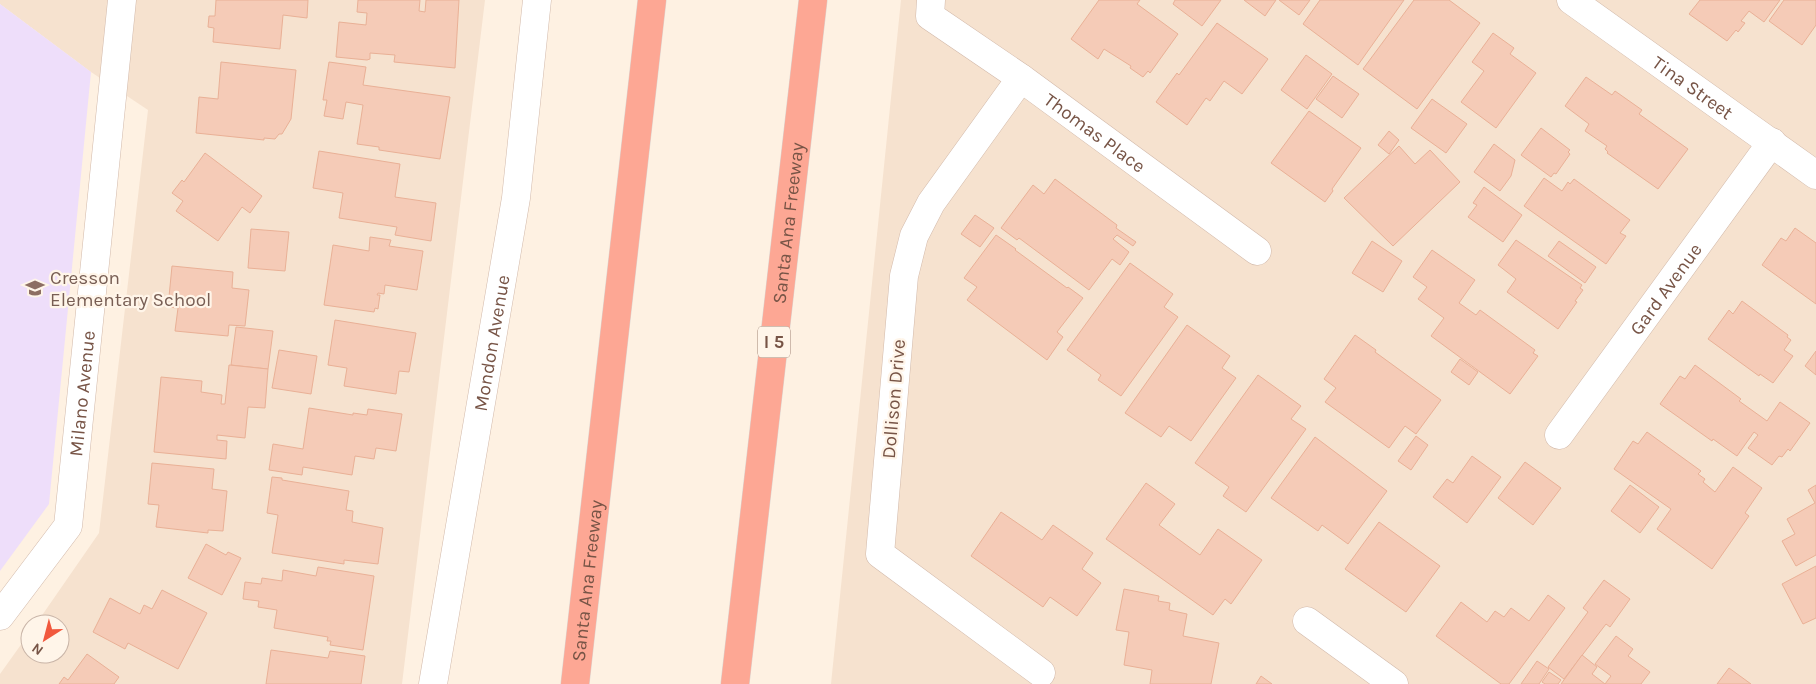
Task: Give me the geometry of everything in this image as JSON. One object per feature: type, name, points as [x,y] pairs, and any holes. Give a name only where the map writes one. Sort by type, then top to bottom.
[{"type":"highway","name":"Santa Ana Freeway","points":[[576,684],[652,0]]},
{"type":"highway","name":"Santa Ana Freeway","points":[[736,684],[813,0]]},
{"type":"street","name":"Milano Avenue","points":[[0,616],[68,526],[122,0]]},
{"type":"street","name":"Mondon Avenue","points":[[433,684],[516,198],[536,0]]},
{"type":"street","name":"Tina Street","points":[[1571,0],[1816,174]]},
{"type":"street","name":"Thomas Place","points":[[930,8],[1021,78],[1257,251]]},
{"type":"street","name":"Dollison Drive","points":[[1021,78],[931,203],[914,236],[904,276],[880,554],[1041,673]]},
{"type":"street","name":"Gard Avenue","points":[[1559,435],[1772,142]]},
{"type":"street","points":[[1307,621],[1394,684]]},
{"type":"shaded area","points":[[0,0],[485,0],[402,684],[0,684],[0,674],[20,646],[20,664],[70,664],[70,614],[43,614],[99,533],[148,110],[91,72],[0,4]]},
{"type":"shaded area","points":[[901,0],[1816,0],[1816,684],[831,684]]},
{"type":"shaded area","name":"Cresson Elementary School","points":[[0,4],[91,72],[49,504],[0,571]]},
{"type":"building","points":[[216,0],[308,0],[307,18],[283,15],[280,49],[213,42],[214,28],[208,27],[209,16],[215,16]]},
{"type":"building","points":[[358,0],[420,0],[419,11],[425,12],[426,0],[459,0],[455,68],[394,62],[395,55],[370,53],[370,59],[367,60],[336,57],[339,22],[366,25],[367,13],[357,12]]},
{"type":"building","points":[[1099,0],[1140,0],[1137,4],[1178,34],[1150,73],[1148,71],[1143,77],[1130,68],[1131,66],[1104,49],[1098,59],[1071,39]]},
{"type":"building","points":[[1175,0],[1221,0],[1202,26],[1173,4]]},
{"type":"building","points":[[1244,0],[1276,0],[1265,16]]},
{"type":"building","points":[[1279,0],[1310,0],[1299,15]]},
{"type":"building","points":[[1320,0],[1404,0],[1358,65],[1303,24]]},
{"type":"building","points":[[1414,0],[1449,0],[1480,23],[1417,109],[1363,69]]},
{"type":"building","points":[[1700,0],[1780,0],[1764,22],[1749,11],[1741,21],[1745,23],[1727,41],[1689,14]]},
{"type":"building","points":[[1784,0],[1816,0],[1816,25],[1802,45],[1769,21]]},
{"type":"building","points":[[1217,23],[1268,59],[1242,94],[1224,81],[1210,101],[1206,98],[1187,125],[1156,102],[1177,73],[1179,75]]},
{"type":"building","points":[[1493,33],[1514,48],[1510,54],[1536,73],[1496,128],[1461,102],[1484,71],[1472,62]]},
{"type":"building","points":[[1306,55],[1332,74],[1307,109],[1281,90]]},
{"type":"building","points":[[221,62],[296,70],[291,119],[282,134],[279,134],[275,139],[264,138],[264,140],[196,133],[199,97],[218,99]]},
{"type":"building","points":[[329,62],[366,67],[363,85],[450,97],[440,159],[379,150],[379,147],[357,144],[363,105],[346,102],[343,119],[324,116],[327,100],[323,100]]},
{"type":"building","points":[[1333,76],[1359,94],[1342,118],[1316,99]]},
{"type":"building","points":[[1586,77],[1612,95],[1615,91],[1642,110],[1639,114],[1688,149],[1658,189],[1607,153],[1605,149],[1607,146],[1585,131],[1589,124],[1565,106]]},
{"type":"building","points":[[1432,99],[1467,124],[1446,153],[1411,128]]},
{"type":"building","points":[[1309,111],[1361,148],[1325,202],[1271,163]]},
{"type":"building","points":[[1541,128],[1570,150],[1568,152],[1570,154],[1556,174],[1554,173],[1551,177],[1521,155]]},
{"type":"building","points":[[1389,131],[1399,140],[1389,154],[1378,145]]},
{"type":"building","points":[[1494,144],[1515,160],[1511,176],[1500,191],[1474,172]]},
{"type":"building","points":[[1399,146],[1415,164],[1430,150],[1460,182],[1393,246],[1344,198]]},
{"type":"building","points":[[319,151],[400,164],[395,197],[436,203],[431,241],[395,235],[397,227],[339,218],[343,193],[313,188]]},
{"type":"building","points":[[205,153],[262,196],[250,213],[242,207],[218,241],[176,211],[183,201],[172,193],[182,180],[184,182]]},
{"type":"building","points":[[1544,178],[1562,191],[1568,182],[1570,184],[1574,179],[1630,220],[1620,233],[1626,236],[1606,264],[1524,206]]},
{"type":"building","points":[[1055,179],[1117,225],[1116,228],[1136,242],[1133,246],[1117,235],[1113,239],[1129,252],[1120,265],[1112,259],[1089,290],[1019,238],[1017,240],[1001,228],[1033,185],[1044,194]]},
{"type":"building","points":[[1484,187],[1522,215],[1503,242],[1468,217],[1477,205],[1473,203]]},
{"type":"building","points":[[975,215],[994,228],[980,247],[961,234]]},
{"type":"building","points":[[1795,228],[1816,243],[1816,304],[1762,265],[1781,238],[1786,241]]},
{"type":"building","points":[[251,229],[289,232],[285,271],[248,268]]},
{"type":"building","points":[[996,235],[1083,298],[1057,332],[1063,337],[1047,360],[967,300],[977,287],[964,278]]},
{"type":"building","points":[[370,237],[391,240],[389,246],[423,251],[417,290],[385,285],[384,294],[378,293],[377,295],[380,295],[378,309],[375,308],[374,312],[324,305],[333,245],[369,251]]},
{"type":"building","points":[[1516,240],[1582,285],[1580,288],[1583,290],[1575,301],[1577,302],[1558,329],[1507,292],[1516,279],[1498,265]]},
{"type":"building","points":[[1372,241],[1402,261],[1383,292],[1352,273]]},
{"type":"building","points":[[1559,241],[1596,267],[1585,283],[1548,256]]},
{"type":"building","points":[[1432,250],[1475,280],[1459,303],[1476,315],[1480,310],[1535,350],[1533,353],[1538,356],[1510,394],[1431,336],[1444,318],[1418,299],[1427,287],[1413,277]]},
{"type":"building","points":[[1130,263],[1173,294],[1164,307],[1178,317],[1121,396],[1098,380],[1101,375],[1067,350]]},
{"type":"building","points":[[172,266],[233,272],[232,288],[249,290],[245,326],[229,325],[228,336],[175,331],[178,308],[168,307]]},
{"type":"building","points":[[1742,301],[1788,335],[1787,337],[1791,340],[1784,350],[1793,356],[1773,383],[1760,374],[1759,376],[1708,339],[1729,310],[1733,314]]},
{"type":"building","points":[[335,320],[416,333],[409,372],[399,371],[396,394],[344,386],[347,368],[328,365]]},
{"type":"building","points":[[1187,325],[1230,356],[1222,368],[1236,378],[1191,441],[1169,426],[1161,437],[1125,413]]},
{"type":"building","points":[[236,327],[273,331],[268,369],[231,365]]},
{"type":"building","points":[[1355,335],[1376,350],[1375,352],[1441,400],[1416,434],[1405,426],[1389,448],[1325,402],[1336,388],[1324,379]]},
{"type":"building","points":[[279,350],[317,356],[311,394],[272,388]]},
{"type":"building","points":[[1816,351],[1816,375],[1805,366]]},
{"type":"building","points":[[1460,359],[1478,372],[1469,385],[1451,372]]},
{"type":"building","points":[[229,365],[268,369],[265,408],[248,407],[245,438],[217,435],[217,440],[227,441],[226,459],[154,452],[161,377],[202,381],[201,392],[222,395],[221,404],[225,404]]},
{"type":"building","points":[[1695,365],[1767,421],[1780,402],[1810,423],[1790,451],[1788,449],[1782,457],[1779,456],[1772,465],[1748,448],[1758,435],[1754,432],[1737,456],[1713,439],[1712,441],[1660,404],[1680,376],[1685,379]]},
{"type":"building","points":[[1258,375],[1301,406],[1291,419],[1306,429],[1246,512],[1223,496],[1229,487],[1195,463]]},
{"type":"building","points":[[309,408],[353,415],[353,413],[367,415],[368,409],[402,414],[396,451],[376,448],[374,459],[355,456],[352,475],[303,467],[302,475],[269,470],[273,444],[303,449]]},
{"type":"building","points":[[1647,432],[1701,471],[1698,474],[1705,479],[1703,482],[1715,492],[1733,467],[1762,488],[1745,513],[1749,516],[1712,569],[1657,529],[1671,509],[1614,469],[1633,441],[1638,444]]},
{"type":"building","points":[[1416,436],[1428,445],[1411,470],[1398,461]]},
{"type":"building","points":[[1315,437],[1387,491],[1348,544],[1322,525],[1318,531],[1271,498]]},
{"type":"building","points":[[1472,456],[1501,477],[1467,523],[1433,497],[1447,479],[1453,483]]},
{"type":"building","points":[[1525,462],[1561,488],[1533,525],[1498,498]]},
{"type":"building","points":[[152,463],[214,469],[212,489],[227,491],[223,531],[208,530],[208,533],[156,527],[159,505],[148,504]]},
{"type":"building","points":[[272,477],[349,491],[346,510],[353,511],[352,522],[383,528],[378,564],[344,560],[344,564],[272,553],[278,515],[267,513]]},
{"type":"building","points":[[1146,483],[1175,504],[1159,525],[1200,555],[1218,529],[1262,560],[1231,604],[1225,599],[1213,615],[1106,539]]},
{"type":"building","points":[[1630,485],[1659,507],[1640,533],[1611,511]]},
{"type":"building","points":[[1816,485],[1816,555],[1796,566],[1782,541],[1795,534],[1787,519],[1815,503],[1808,490]]},
{"type":"building","points":[[1001,512],[1042,540],[1053,525],[1093,553],[1082,569],[1101,583],[1077,616],[1050,597],[1043,607],[971,556]]},
{"type":"building","points":[[1379,522],[1440,566],[1406,612],[1345,569]]},
{"type":"building","points":[[206,544],[226,555],[228,552],[241,558],[222,595],[188,578]]},
{"type":"building","points":[[1816,566],[1816,618],[1803,624],[1782,584]]},
{"type":"building","points":[[318,567],[374,576],[363,650],[330,645],[331,641],[327,641],[328,637],[274,628],[277,610],[258,607],[259,601],[243,599],[245,582],[261,584],[262,578],[282,581],[283,570],[316,576]]},
{"type":"building","points":[[1604,580],[1630,599],[1610,627],[1606,624],[1564,679],[1548,667],[1588,612],[1583,608]]},
{"type":"building","points":[[1124,589],[1159,596],[1158,601],[1170,603],[1169,610],[1187,614],[1183,636],[1219,643],[1211,684],[1150,684],[1152,670],[1124,665],[1129,632],[1116,630]]},
{"type":"building","points":[[162,590],[207,613],[178,669],[128,643],[125,649],[93,632],[110,598],[140,614],[144,605],[152,609]]},
{"type":"building","points":[[1548,595],[1565,608],[1509,684],[1501,684],[1436,636],[1461,602],[1487,622],[1495,611],[1504,617],[1511,608],[1529,621]]},
{"type":"building","points":[[1616,636],[1633,649],[1628,656],[1650,672],[1641,684],[1605,684],[1611,676],[1595,664]]},
{"type":"building","points":[[271,650],[328,658],[330,651],[365,656],[361,684],[266,684]]},
{"type":"building","points":[[87,654],[119,677],[114,684],[59,684],[64,677],[68,680]]},
{"type":"building","points":[[1582,655],[1597,667],[1592,674],[1605,684],[1561,684]]},
{"type":"building","points":[[1537,661],[1549,669],[1539,684],[1521,684]]},
{"type":"building","points":[[1729,668],[1751,684],[1717,684]]},
{"type":"building","points":[[1549,672],[1561,680],[1558,684],[1545,684],[1542,682]]},
{"type":"building","points":[[1261,676],[1272,684],[1256,684]]},
{"type":"place","name":"Cresson Elementary School","points":[[35,288]]}]
